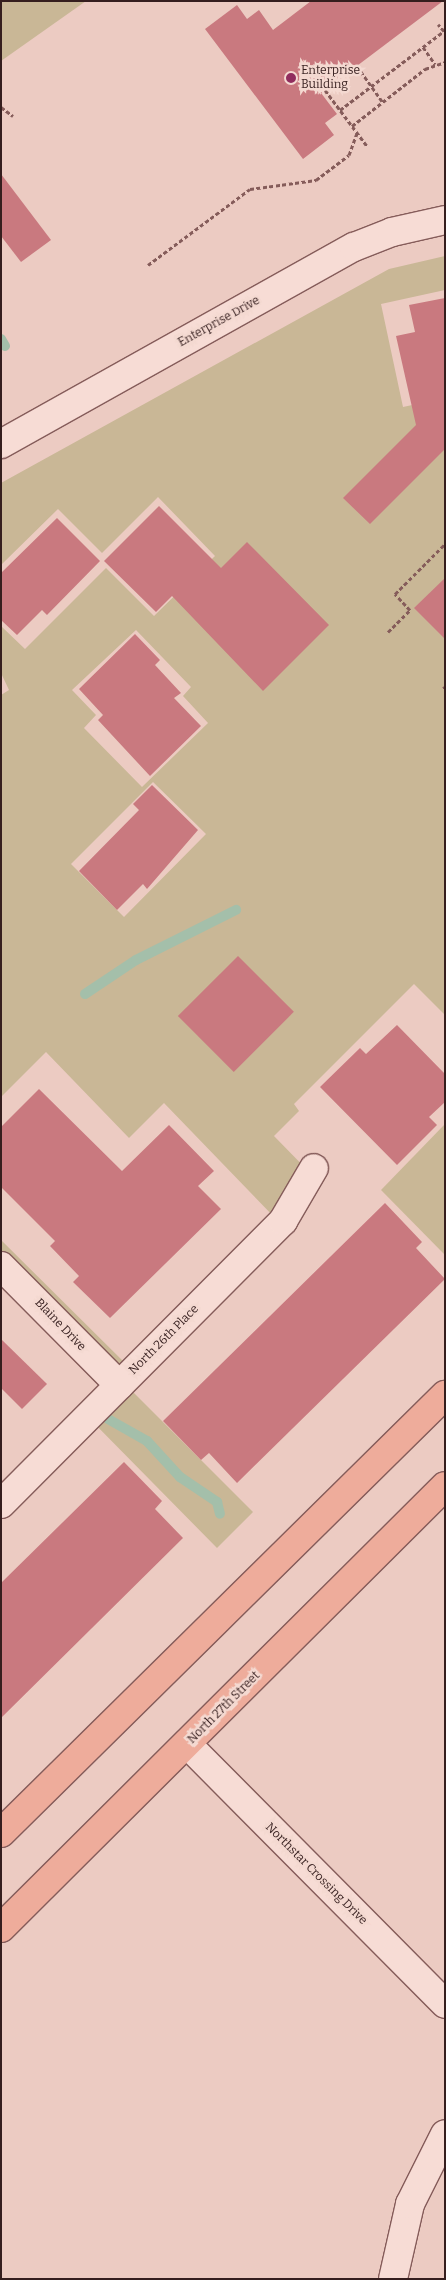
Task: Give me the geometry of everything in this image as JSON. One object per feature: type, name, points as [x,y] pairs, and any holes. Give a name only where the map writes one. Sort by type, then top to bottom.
[{"type":"main road","points":[[1,1833],[445,1395]]},
{"type":"main road","name":"North 27th Street","points":[[1,1928],[188,1745],[445,1486]]},
{"type":"street","name":"Enterprise Drive","points":[[1,444],[354,247],[392,232],[445,220]]},
{"type":"street","name":"North 26th Place","points":[[1,1504],[283,1221],[314,1168]]},
{"type":"street","name":"Blaine Drive","points":[[1,1266],[119,1385]]},
{"type":"street","name":"Northstar Crossing Drive","points":[[188,1745],[445,2004]]},
{"type":"street","points":[[393,2279],[410,2204],[445,2134]]},
{"type":"path","points":[[340,110],[444,31],[438,24]]},
{"type":"path","points":[[422,47],[435,64]]},
{"type":"path","points":[[352,126],[382,101],[435,64],[445,62]]},
{"type":"path","points":[[357,66],[382,101]]},
{"type":"path","points":[[325,90],[366,146]]},
{"type":"path","points":[[1,107],[13,116]]},
{"type":"path","points":[[148,265],[250,189],[316,180],[349,155],[357,133]]},
{"type":"path","points":[[388,632],[410,610],[395,594],[445,544]]},
{"type":"shaded area","points":[[1,1],[86,1],[1,61]]},
{"type":"shaded area","points":[[445,256],[445,290],[381,304],[403,407],[445,398],[445,1015],[414,984],[294,1104],[299,1111],[274,1136],[317,1180],[277,1220],[164,1103],[129,1138],[46,1052],[1,1097],[1,695],[9,690],[1,673],[1,626],[25,649],[106,568],[154,616],[215,556],[158,497],[102,553],[58,509],[1,565],[1,483],[389,269]],"holes":[[[136,630],[191,687],[183,696],[208,723],[142,787],[84,728],[96,715],[72,690]],[[153,782],[206,834],[124,917],[71,864]]]},
{"type":"shaded area","points":[[445,1124],[445,1255],[381,1190]]},
{"type":"shaded area","points":[[1,1240],[132,1370],[122,1381],[253,1512],[217,1548],[86,1415],[108,1393],[1,1284]]},
{"type":"building","name":"Enterprise Building","points":[[311,1],[443,1],[321,93],[337,114],[325,123],[334,135],[303,159],[205,29],[237,5],[247,19],[259,10],[273,30]]},
{"type":"building","points":[[1,174],[51,240],[21,262],[1,236]]},
{"type":"building","points":[[445,298],[445,449],[370,524],[343,498],[416,425],[396,336],[415,332],[409,305]]},
{"type":"building","points":[[159,506],[221,568],[247,542],[329,625],[263,691],[172,596],[156,612],[104,561]]},
{"type":"building","points":[[57,518],[100,561],[47,615],[42,610],[17,635],[1,620],[1,573]]},
{"type":"building","points":[[445,578],[445,639],[414,608]]},
{"type":"building","points":[[135,634],[160,660],[155,665],[181,693],[174,698],[201,726],[150,776],[98,720],[103,715],[79,689]]},
{"type":"building","points":[[152,785],[198,830],[147,889],[143,884],[117,910],[79,871],[139,810],[133,804]]},
{"type":"building","points":[[238,956],[294,1012],[234,1072],[178,1016]]},
{"type":"building","points":[[397,1025],[445,1074],[445,1102],[429,1117],[437,1125],[397,1165],[320,1087],[360,1048],[366,1054]]},
{"type":"building","points":[[39,1089],[122,1171],[169,1125],[214,1171],[198,1186],[221,1209],[110,1318],[73,1282],[79,1276],[50,1246],[55,1241],[1,1187],[1,1127]]},
{"type":"building","points":[[385,1203],[422,1242],[416,1248],[445,1279],[237,1483],[209,1453],[201,1460],[163,1421]]},
{"type":"building","points":[[1,1339],[47,1384],[22,1409],[1,1388]]},
{"type":"building","points":[[124,1462],[162,1501],[155,1509],[183,1538],[1,1718],[1,1583]]},
{"type":"waterway","points":[[1,339],[5,346]]},
{"type":"waterway","points":[[85,994],[136,960],[236,910]]},
{"type":"waterway","points":[[108,1419],[147,1441],[180,1477],[217,1502],[220,1514]]},
{"type":"place","name":"Enterprise Building","points":[[291,78]]}]
